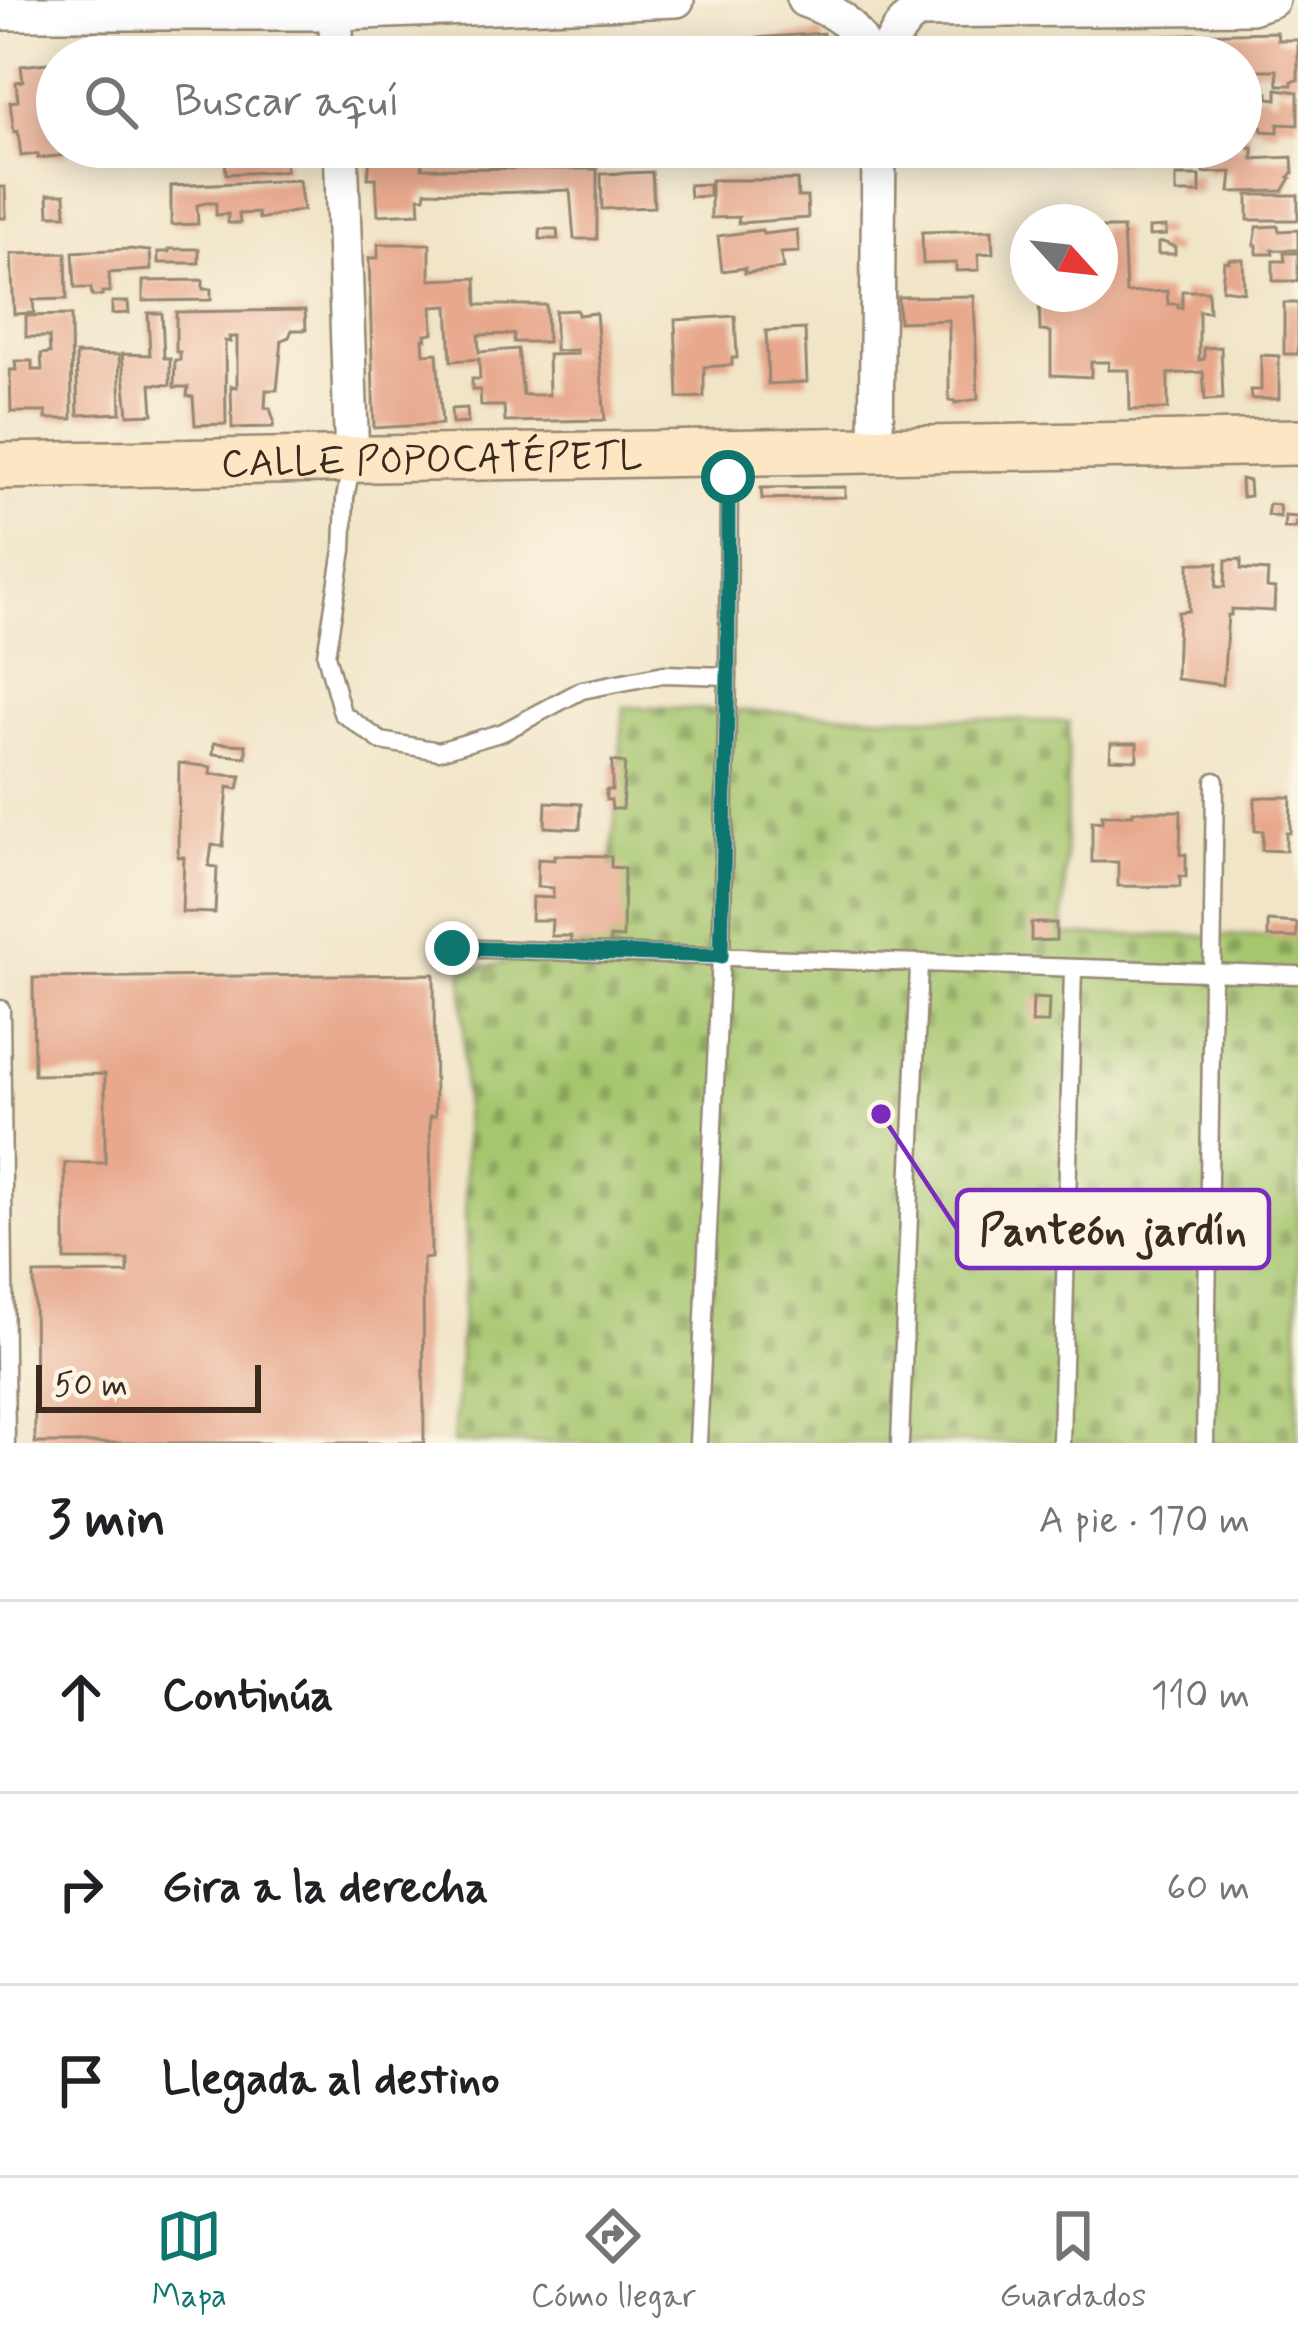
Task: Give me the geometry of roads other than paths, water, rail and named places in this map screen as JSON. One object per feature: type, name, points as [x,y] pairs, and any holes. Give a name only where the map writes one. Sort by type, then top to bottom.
[{"type":"main road","name":"CALLE POPOCATÉPETL","points":[[0,466],[1298,442]]},
{"type":"street","points":[[0,13],[677,0]]},
{"type":"street","points":[[804,0],[834,11],[857,36]]},
{"type":"street","points":[[894,36],[918,11],[1251,7],[1272,0]]},
{"type":"street","points":[[336,6],[337,36]]},
{"type":"street","points":[[341,168],[352,460]]},
{"type":"street","points":[[876,448],[879,168]]},
{"type":"lane","points":[[698,1443],[721,956],[729,451]]},
{"type":"lane","points":[[352,460],[326,655],[342,713],[381,741],[439,751],[503,732],[582,690],[664,674],[728,676]]},
{"type":"lane","points":[[1205,1443],[1215,781]]},
{"type":"lane","points":[[452,948],[1298,975]]},
{"type":"lane","points":[[900,1443],[919,964]]},
{"type":"lane","points":[[1061,1443],[1073,968]]},
{"type":"lane","points":[[1,1009],[6,1443]]},
{"type":"place","name":"Panteón jardín","points":[[881,1114]]}]
